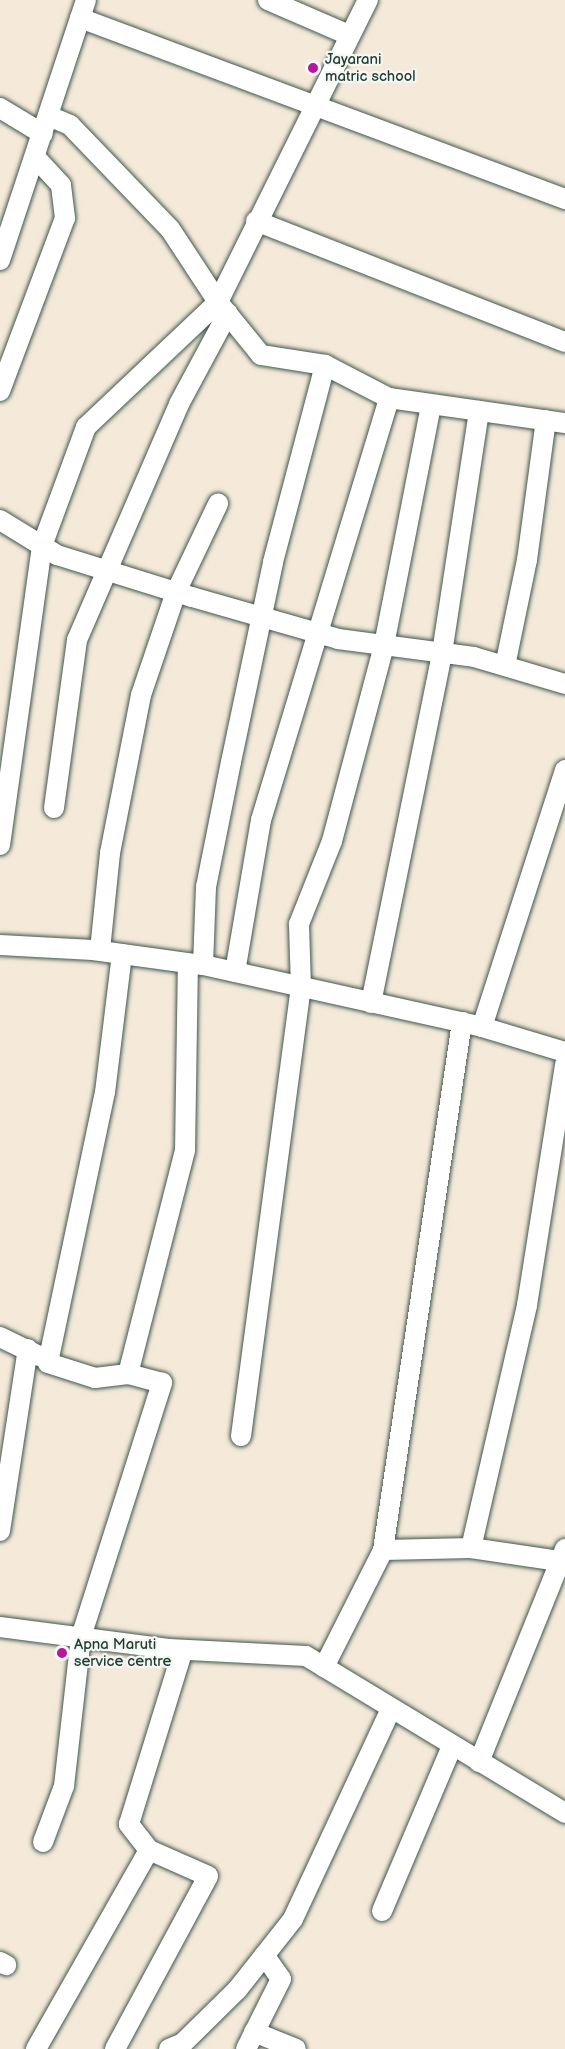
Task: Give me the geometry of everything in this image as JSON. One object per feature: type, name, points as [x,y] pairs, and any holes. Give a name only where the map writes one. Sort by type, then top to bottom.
[{"type":"street","points":[[268,0],[291,4],[349,35]]},
{"type":"street","points":[[54,808],[77,640],[179,404],[224,308],[256,221],[368,0]]},
{"type":"street","points":[[0,260],[36,158],[83,9],[314,103],[565,199]]},
{"type":"street","points":[[0,108],[46,125],[70,125],[170,229],[224,308],[261,355],[325,365],[389,398],[556,421],[505,666]]},
{"type":"street","points":[[0,391],[65,218],[61,184],[36,158]]},
{"type":"street","points":[[256,221],[565,342]]},
{"type":"street","points":[[0,845],[42,546],[86,427],[224,308]]},
{"type":"street","points":[[128,1374],[184,1152],[196,964],[206,886],[263,617],[325,365]]},
{"type":"street","points":[[235,972],[261,820],[389,398]]},
{"type":"street","points":[[241,1436],[301,988],[299,924],[332,841],[384,645],[431,405]]},
{"type":"street","points":[[370,1003],[441,653],[479,411]]},
{"type":"street","points":[[100,951],[110,853],[141,695],[176,592],[218,504]]},
{"type":"street","points":[[0,520],[42,546],[107,571],[176,592],[318,633],[505,666],[565,684]]},
{"type":"street","points":[[482,1027],[561,794],[565,770]]},
{"type":"street","points":[[0,945],[100,951],[196,964],[462,1022],[565,1052]]},
{"type":"street","points":[[48,1363],[105,1092],[122,954]]},
{"type":"street","points":[[324,1667],[383,1550],[462,1022]]},
{"type":"street","points":[[471,1548],[527,1305],[565,1064]]},
{"type":"street","points":[[0,1337],[28,1349],[48,1363],[94,1378],[128,1374],[162,1383],[81,1637],[66,1775],[43,1842]]},
{"type":"street","points":[[0,1531],[28,1349]]},
{"type":"street","points":[[383,1550],[471,1548],[562,1555],[479,1762]]},
{"type":"street","points":[[1,1630],[183,1650],[306,1656],[565,1813]]},
{"type":"street","points":[[115,2049],[208,1876],[149,1850],[129,1824],[183,1650]]},
{"type":"street","points":[[169,2049],[183,2043],[294,1919],[391,1709]]},
{"type":"street","points":[[382,1911],[452,1746]]},
{"type":"street","points":[[36,2049],[149,1850]]},
{"type":"street","points":[[264,1955],[281,1979],[250,2041],[296,2049]]},
{"type":"place","name":"Jayarani matric school","points":[[313,68]]},
{"type":"place","name":"Apna Maruti service centre","points":[[62,1653]]}]
